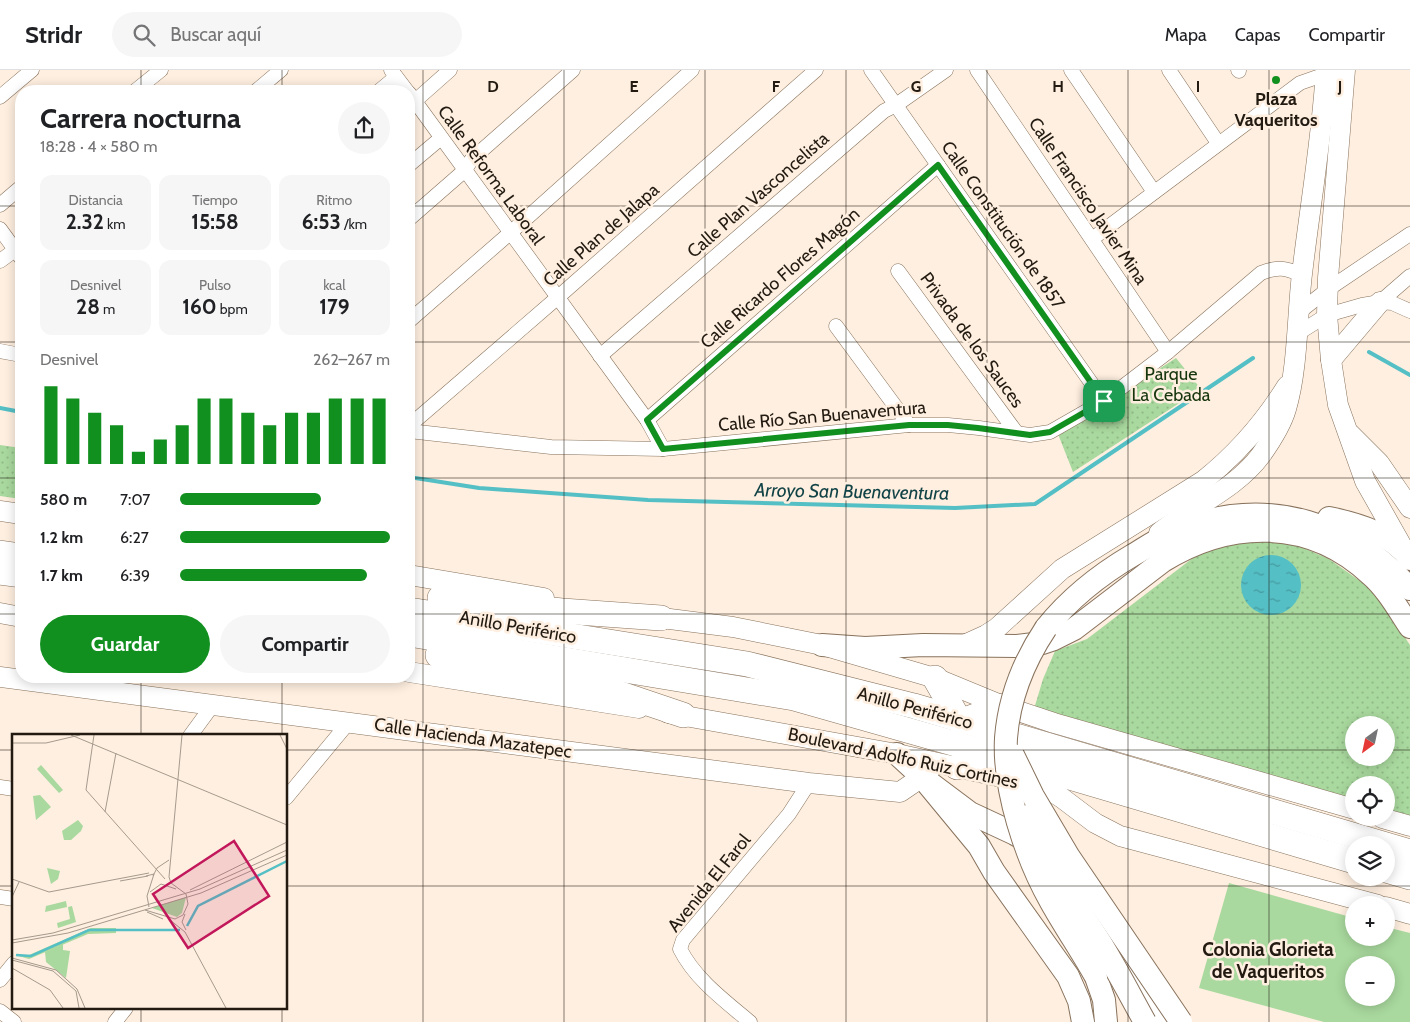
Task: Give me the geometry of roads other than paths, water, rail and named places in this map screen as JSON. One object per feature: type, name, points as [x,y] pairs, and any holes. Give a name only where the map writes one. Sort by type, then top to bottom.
[{"type":"highway","points":[[0,553],[15,555]]},
{"type":"highway","points":[[0,572],[15,574]]},
{"type":"highway","points":[[415,596],[562,611],[661,618]]},
{"type":"highway","name":"Anillo Periférico","points":[[415,611],[748,664],[914,706],[1410,852]]},
{"type":"highway","name":"Anillo Periférico","points":[[415,635],[794,698],[1001,748],[1345,858]]},
{"type":"highway","points":[[415,649],[609,690],[684,715]]},
{"type":"highway","points":[[935,678],[960,720],[1002,706]]},
{"type":"highway","points":[[938,769],[1001,748],[1019,778]]},
{"type":"highway","points":[[1395,873],[1410,877]]},
{"type":"main road","points":[[1106,1022],[1104,1000],[1096,977],[1051,902],[1027,849],[1012,794],[1007,757],[1001,748],[1019,680],[1038,639],[1058,613],[1085,587],[1126,559],[1185,514],[1231,485],[1247,472],[1260,457],[1280,425],[1289,399],[1292,378],[1302,276],[1330,71]]},
{"type":"main road","points":[[1330,71],[1327,290],[1331,360],[1335,390],[1346,431],[1365,481],[1408,556]]},
{"type":"main road","points":[[1331,360],[1380,302]]},
{"type":"main road","points":[[963,646],[997,628],[1062,569],[1217,470],[1254,432],[1292,378]]},
{"type":"main road","points":[[1346,431],[1379,463],[1410,508]]},
{"type":"main road","points":[[0,511],[15,513]]},
{"type":"main road","points":[[1126,559],[1168,534],[1206,521],[1237,516],[1328,518],[1360,526],[1385,537],[1408,556]]},
{"type":"main road","points":[[1281,516],[1310,521],[1325,526],[1352,540],[1388,566],[1410,589]]},
{"type":"main road","points":[[822,645],[865,648],[923,645],[1017,646],[1036,644],[1054,639],[1074,629],[1176,552],[1218,536],[1259,530],[1282,531],[1305,536],[1320,541],[1349,557],[1381,586],[1410,627]]},
{"type":"main road","points":[[415,576],[661,618],[733,627],[822,645],[935,678],[1002,706],[1064,726],[1345,806]]},
{"type":"main road","points":[[0,613],[15,616]]},
{"type":"main road","name":"Boulevard Adolfo Ruiz Cortines","points":[[415,673],[684,715],[897,754]]},
{"type":"main road","name":"Calle Hacienda Mazatepec","points":[[0,677],[15,679]]},
{"type":"main road","name":"Calle Hacienda Mazatepec","points":[[44,683],[809,783],[900,792],[938,769]]},
{"type":"main road","points":[[897,754],[938,769],[958,805],[1031,843],[1056,863],[1072,883],[1162,1022]]},
{"type":"main road","points":[[938,769],[994,872],[1068,976],[1079,1001],[1083,1022]]},
{"type":"main road","name":"Boulevard Adolfo Ruiz Cortines","points":[[938,769],[1019,778],[1051,791],[1095,823],[1120,836],[1345,896]]},
{"type":"main road","points":[[1019,778],[1052,866],[1116,967],[1145,1022]]},
{"type":"main road","points":[[1019,778],[1181,1022]]},
{"type":"main road","points":[[1395,822],[1410,826]]},
{"type":"main road","points":[[1395,910],[1410,914]]},
{"type":"street","points":[[0,97],[32,70]]},
{"type":"street","points":[[142,85],[160,70]]},
{"type":"street","points":[[263,85],[281,70]]},
{"type":"street","points":[[415,92],[450,70]]},
{"type":"street","points":[[415,215],[464,171],[472,159],[573,70]]},
{"type":"street","points":[[415,316],[510,234],[692,70]]},
{"type":"street","name":"Calle Plan de Jalapa","points":[[415,421],[816,70]]},
{"type":"street","name":"Calle Constitución de 1857","points":[[871,70],[1104,401]]},
{"type":"street","name":"Calle Plan Vasconcelista","points":[[600,356],[884,111],[896,105],[946,70]]},
{"type":"street","name":"Calle Francisco Javier Mina","points":[[977,70],[1168,352]]},
{"type":"street","points":[[1071,70],[1154,192]]},
{"type":"street","points":[[1169,70],[1218,143]]},
{"type":"street","points":[[1092,239],[1300,83],[1330,71]]},
{"type":"street","points":[[384,85],[393,73]]},
{"type":"street","name":"Calle Reforma Laboral","points":[[393,73],[402,85]]},
{"type":"street","name":"Calle Reforma Laboral","points":[[415,102],[647,420],[663,449]]},
{"type":"street","points":[[415,160],[441,138]]},
{"type":"street","name":"Calle Ricardo Flores Magón","points":[[647,420],[938,165]]},
{"type":"street","points":[[0,205],[15,192]]},
{"type":"street","points":[[0,229],[15,250]]},
{"type":"street","points":[[1298,313],[1327,290],[1410,234]]},
{"type":"street","points":[[0,261],[15,255]]},
{"type":"street","name":"Calle Río San Buenaventura","points":[[415,432],[551,447],[663,449],[909,425],[948,425],[1030,435],[1050,432],[1104,401],[1168,352],[1261,273],[1273,268],[1289,269],[1302,276]]},
{"type":"street","name":"Privada de los Sauces","points":[[898,271],[1016,432]]},
{"type":"street","points":[[1380,302],[1410,276]]},
{"type":"street","points":[[1296,334],[1328,315],[1362,305],[1380,302],[1398,304],[1410,311]]},
{"type":"street","points":[[836,326],[909,425]]},
{"type":"street","points":[[0,351],[15,354]]},
{"type":"street","points":[[191,734],[212,706]]},
{"type":"street","points":[[288,796],[349,722]]},
{"type":"street","name":"Avenida El Farol","points":[[750,1022],[716,993],[686,961],[680,949],[683,940],[789,814],[809,783]]},
{"type":"street","points":[[0,980],[12,965]]},
{"type":"street","points":[[116,1022],[125,1010]]},
{"type":"street","points":[[0,1011],[14,1022]]},
{"type":"water","points":[[1265,555],[1277,555],[1293,563],[1299,573],[1301,585],[1299,597],[1293,607],[1277,615],[1265,615],[1249,607],[1241,591],[1241,579],[1249,563]]},
{"type":"waterway","name":"Arroyo San Buenaventura","points":[[1369,352],[1410,375]]},
{"type":"waterway","name":"Arroyo San Buenaventura","points":[[415,478],[479,488],[648,500],[955,508],[1035,504],[1253,358]]},
{"type":"waterway","name":"Arroyo San Buenaventura","points":[[0,408],[15,411]]},
{"type":"place","name":"Plaza Vaqueritos","points":[[1276,80]]},
{"type":"district","name":"Colonia Glorieta de Vaqueritos","points":[[1268,960]]},
{"type":"park label","name":"Parque La Cebada","points":[[1171,384]]}]
